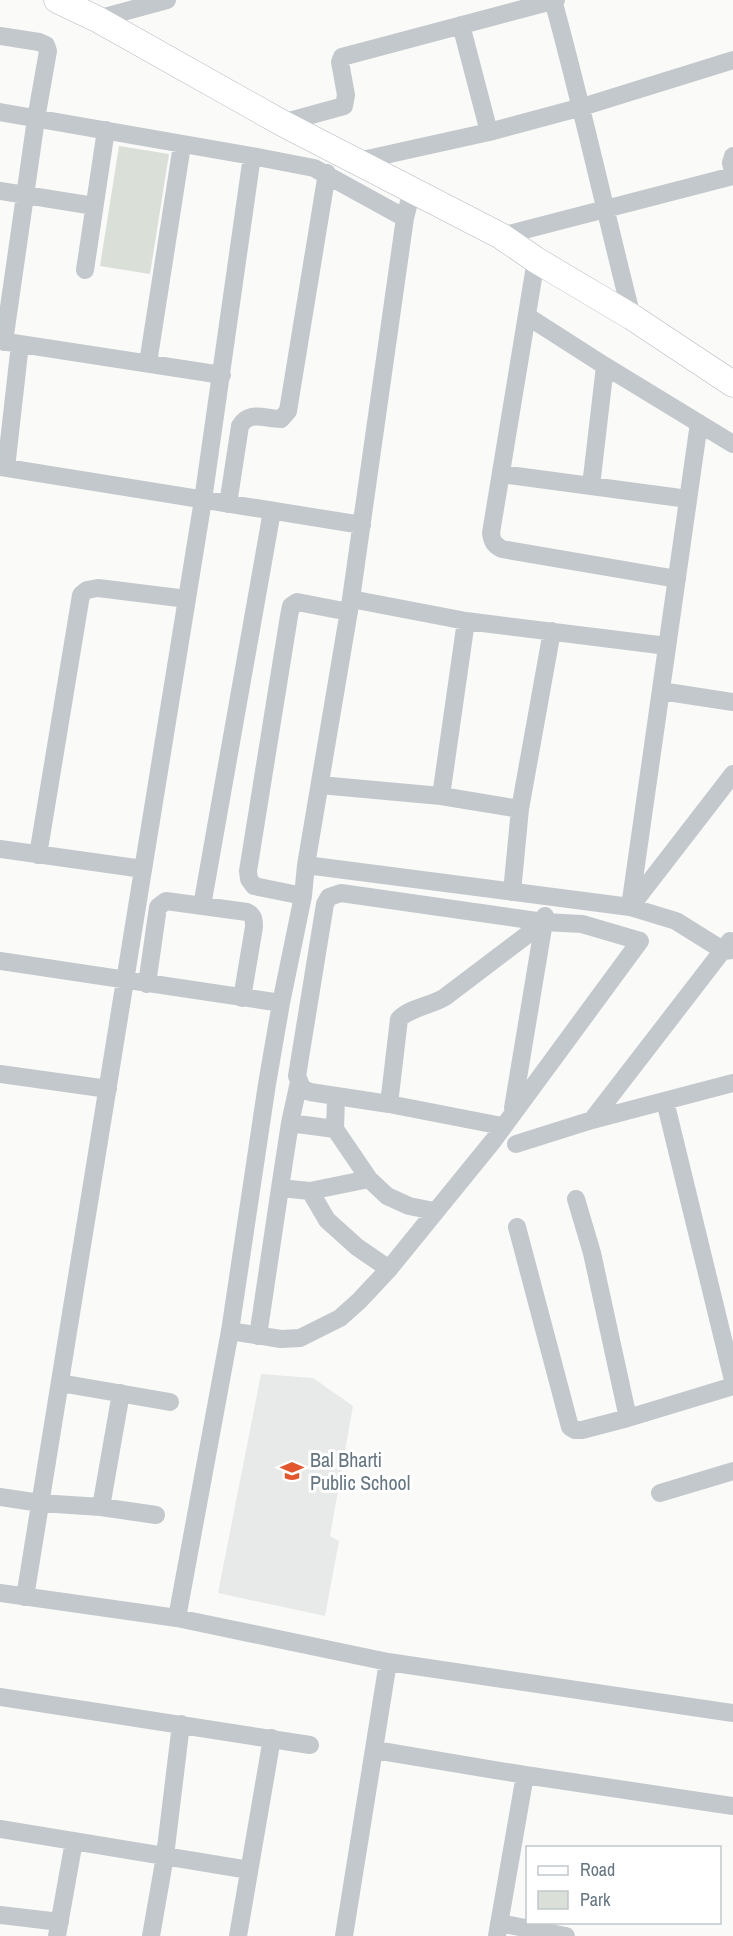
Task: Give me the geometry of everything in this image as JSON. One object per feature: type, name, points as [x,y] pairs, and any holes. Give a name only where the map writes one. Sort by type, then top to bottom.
[{"type":"street","points":[[57,0],[97,19],[282,123],[501,236],[536,260],[632,317],[733,384]]},
{"type":"street","points":[[97,19],[167,0]]},
{"type":"street","points":[[282,123],[344,105],[346,95],[340,62],[342,57],[554,0],[632,317]]},
{"type":"street","points":[[461,25],[489,132]]},
{"type":"street","points":[[0,36],[39,42],[45,45],[48,51],[25,194],[8,264],[8,342],[3,468],[362,525]]},
{"type":"street","points":[[358,161],[489,132],[582,107],[733,60]]},
{"type":"street","points":[[0,112],[182,145],[299,163],[327,173],[405,218]]},
{"type":"street","points":[[85,270],[106,130]]},
{"type":"street","points":[[148,363],[182,145]]},
{"type":"street","points":[[25,1597],[127,981],[203,500],[252,156]]},
{"type":"street","points":[[501,236],[733,174],[731,163],[733,156]]},
{"type":"street","points":[[228,504],[240,426],[243,420],[254,416],[281,419],[288,411],[327,173]]},
{"type":"street","points":[[177,1618],[230,1331],[281,1003],[303,896],[306,865],[350,606],[405,218],[412,190]]},
{"type":"street","points":[[0,191],[94,206]]},
{"type":"street","points":[[536,260],[492,540],[502,549],[677,579]]},
{"type":"street","points":[[527,316],[733,444]]},
{"type":"street","points":[[8,342],[222,375]]},
{"type":"street","points":[[591,486],[605,366]]},
{"type":"street","points":[[630,907],[699,423]]},
{"type":"street","points":[[502,474],[688,499]]},
{"type":"street","points":[[202,906],[272,511]]},
{"type":"street","points":[[38,855],[81,595],[87,590],[98,588],[187,598]]},
{"type":"street","points":[[303,896],[254,886],[249,879],[248,871],[291,606],[297,602],[350,606],[667,646]]},
{"type":"street","points":[[441,796],[466,621]]},
{"type":"street","points":[[512,892],[520,809],[552,631]]},
{"type":"street","points":[[661,691],[733,702]]},
{"type":"street","points":[[630,907],[733,774]]},
{"type":"street","points":[[320,785],[441,796],[520,809]]},
{"type":"street","points":[[0,849],[143,869]]},
{"type":"street","points":[[306,865],[630,907],[676,921],[730,946],[592,1120]]},
{"type":"street","points":[[230,1331],[258,1336],[300,1338],[340,1318],[359,1301],[389,1269],[493,1141],[640,941],[582,924],[544,922],[340,893],[329,897],[297,1076],[302,1088],[310,1092],[336,1097],[507,1120]]},
{"type":"street","points":[[507,1120],[549,897]]},
{"type":"street","points":[[147,984],[158,907],[166,901],[247,912],[252,914],[254,920],[242,998]]},
{"type":"street","points":[[389,1104],[399,1019],[408,1012],[438,1001],[544,922]]},
{"type":"street","points":[[0,961],[281,1003]]},
{"type":"street","points":[[0,1076],[108,1089]]},
{"type":"street","points":[[258,1336],[290,1123],[299,1083]]},
{"type":"street","points":[[516,1144],[592,1120],[733,1083]]},
{"type":"street","points":[[336,1097],[335,1129],[369,1179],[387,1196],[409,1206],[434,1212]]},
{"type":"street","points":[[664,1101],[733,1380]]},
{"type":"street","points":[[290,1123],[335,1129]]},
{"type":"street","points":[[280,1188],[310,1191],[369,1179]]},
{"type":"street","points":[[310,1191],[327,1220],[357,1247],[389,1269]]},
{"type":"street","points":[[576,1199],[592,1253],[628,1418]]},
{"type":"street","points":[[517,1227],[570,1427],[582,1430],[733,1386]]},
{"type":"street","points":[[60,1383],[170,1402]]},
{"type":"street","points":[[101,1507],[121,1393]]},
{"type":"street","points":[[660,1493],[733,1471]]},
{"type":"street","points":[[0,1497],[156,1515]]},
{"type":"street","points":[[0,1593],[177,1618],[388,1662],[733,1713]]},
{"type":"street","points":[[344,1936],[388,1662]]},
{"type":"street","points":[[0,1696],[310,1744]]},
{"type":"street","points":[[151,1936],[165,1856],[181,1724]]},
{"type":"street","points":[[238,1936],[272,1738]]},
{"type":"street","points":[[375,1750],[733,1806]]},
{"type":"street","points":[[525,1775],[498,1930],[566,1936]]},
{"type":"street","points":[[0,1829],[249,1870]]},
{"type":"street","points":[[0,1915],[58,1929],[74,1841]]},
{"type":"shaded area","name":"Bal Bharti Public School","points":[[261,1374],[313,1378],[353,1406],[330,1536],[339,1541],[325,1616],[218,1593]]},
{"type":"green space","points":[[119,146],[169,154],[150,274],[100,266]]},
{"type":"place","name":"Bal Bharti Public School","points":[[292,1471]]}]
